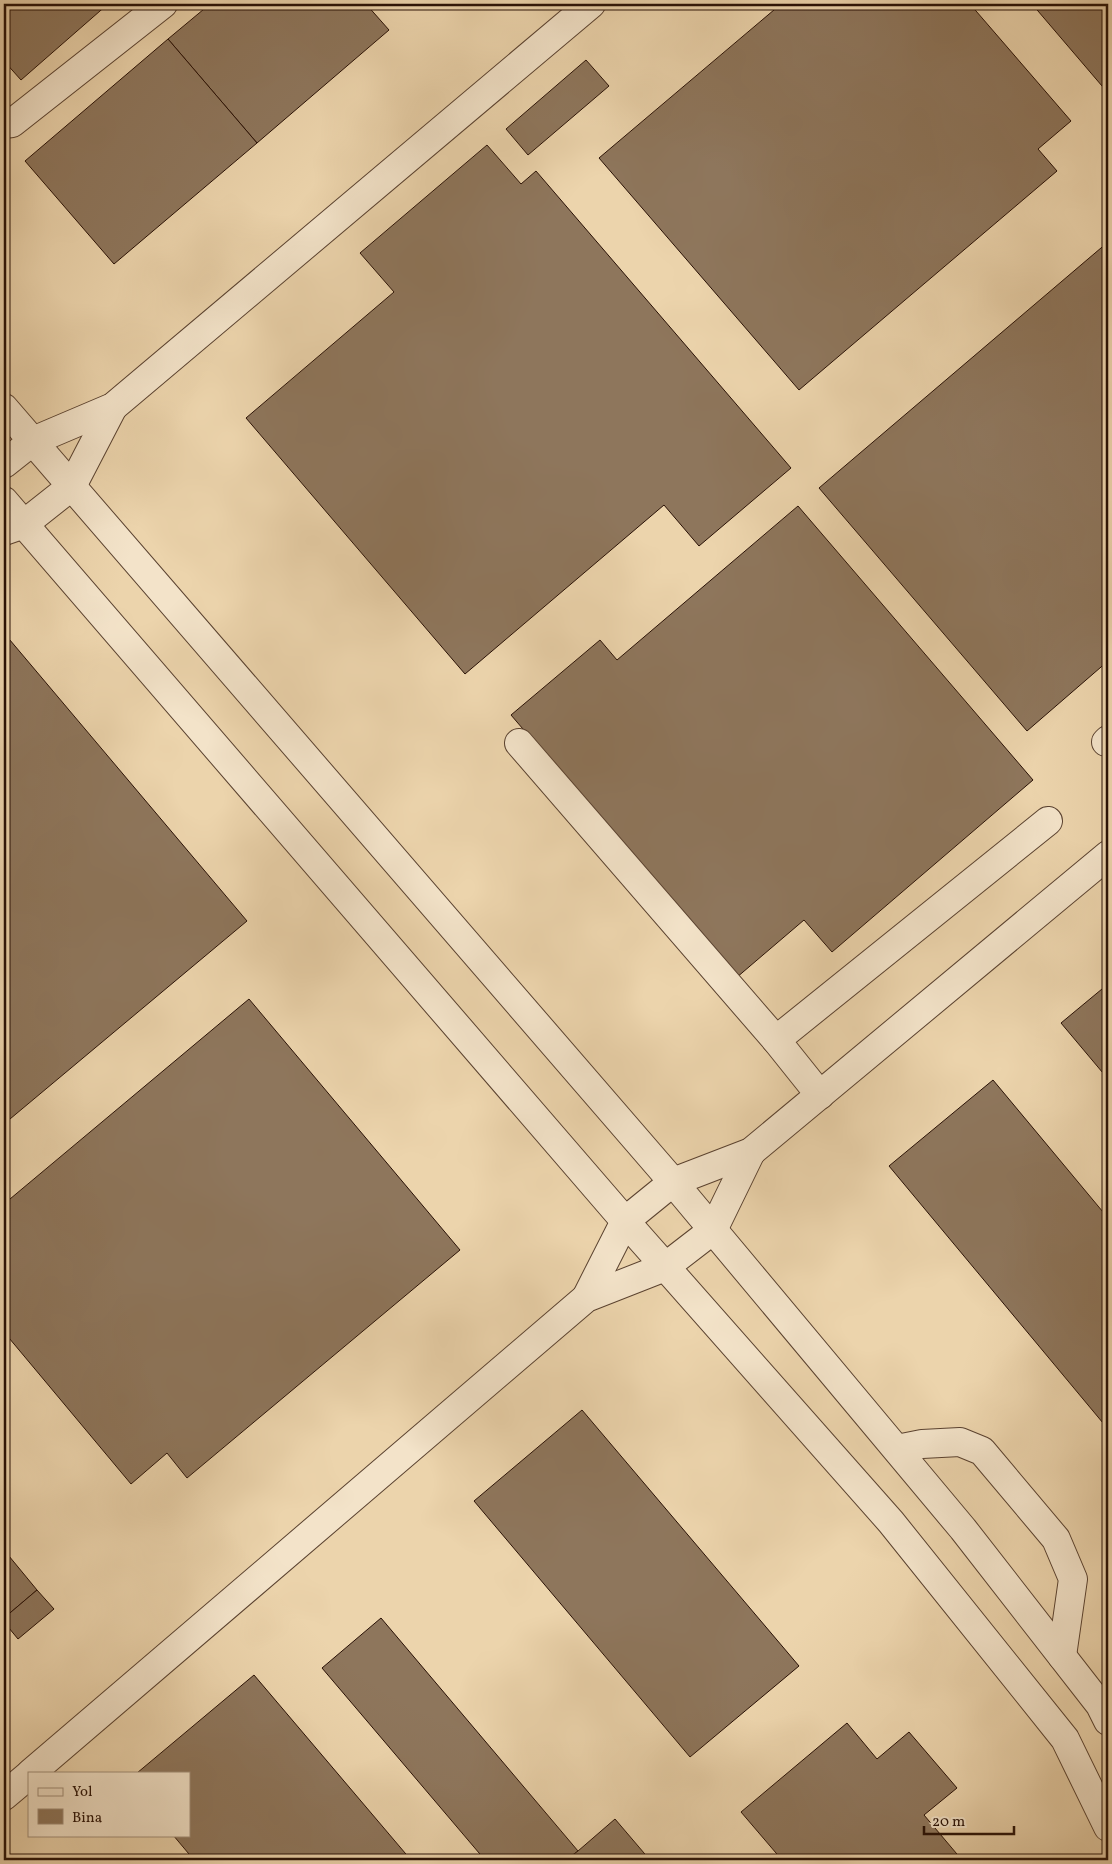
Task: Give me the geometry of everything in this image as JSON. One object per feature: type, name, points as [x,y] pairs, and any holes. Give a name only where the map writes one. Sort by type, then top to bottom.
[{"type":"street","points":[[4,124],[12,123],[163,4]]},
{"type":"street","points":[[4,464],[33,441],[113,407],[591,4]]},
{"type":"street","points":[[14,528],[72,486],[113,407]]},
{"type":"street","points":[[4,408],[714,1230],[963,1529],[1100,1705],[1108,1721]]},
{"type":"street","points":[[4,500],[14,528],[891,1522],[1065,1739],[1108,1827]]},
{"type":"street","points":[[520,743],[776,1040],[820,1095]]},
{"type":"street","points":[[776,1040],[1048,821]]},
{"type":"street","points":[[586,1298],[625,1221],[673,1182],[751,1152],[1108,855]]},
{"type":"street","points":[[32,1772],[586,1298],[665,1268],[714,1230],[751,1152]]},
{"type":"street","points":[[896,1449],[922,1444],[960,1442],[982,1451],[1056,1540],[1073,1579],[1062,1656]]},
{"type":"street","points":[[4,1796],[28,1776]]},
{"type":"building","points":[[4,4],[108,4],[21,80],[4,61]]},
{"type":"building","points":[[210,4],[366,4],[389,30],[257,143],[168,39]]},
{"type":"building","points":[[781,4],[970,4],[1071,121],[1038,149],[1057,171],[799,390],[599,158]]},
{"type":"building","points":[[1032,4],[1108,4],[1108,93]]},
{"type":"building","points":[[168,39],[257,143],[114,264],[25,161]]},
{"type":"building","points":[[586,60],[609,86],[528,155],[506,129]]},
{"type":"building","points":[[487,145],[521,184],[536,171],[791,468],[699,546],[664,505],[465,674],[246,418],[394,292],[360,253]]},
{"type":"building","points":[[1108,242],[1108,661],[1027,731],[819,488]]},
{"type":"building","points":[[798,506],[1033,780],[832,952],[804,920],[736,978],[511,715],[600,640],[617,660]]},
{"type":"building","points":[[4,633],[247,921],[4,1124]]},
{"type":"building","points":[[1108,984],[1108,1079],[1061,1023]]},
{"type":"building","points":[[249,999],[460,1250],[187,1478],[167,1453],[131,1484],[4,1332],[4,1204]]},
{"type":"building","points":[[993,1080],[1108,1218],[1108,1429],[889,1166]]},
{"type":"building","points":[[582,1410],[799,1666],[690,1757],[474,1501]]},
{"type":"building","points":[[4,1550],[37,1590],[4,1618]]},
{"type":"building","points":[[37,1590],[54,1609],[18,1639],[4,1622],[4,1618]]},
{"type":"building","points":[[381,1618],[578,1851],[566,1860],[485,1860],[322,1668]]},
{"type":"building","points":[[254,1675],[411,1860],[194,1860],[174,1836],[190,1836],[190,1772],[138,1772]]},
{"type":"building","points":[[847,1723],[877,1759],[909,1732],[957,1788],[924,1815],[962,1860],[782,1860],[741,1812]]},
{"type":"building","points":[[615,1819],[650,1860],[566,1860],[578,1851]]}]
